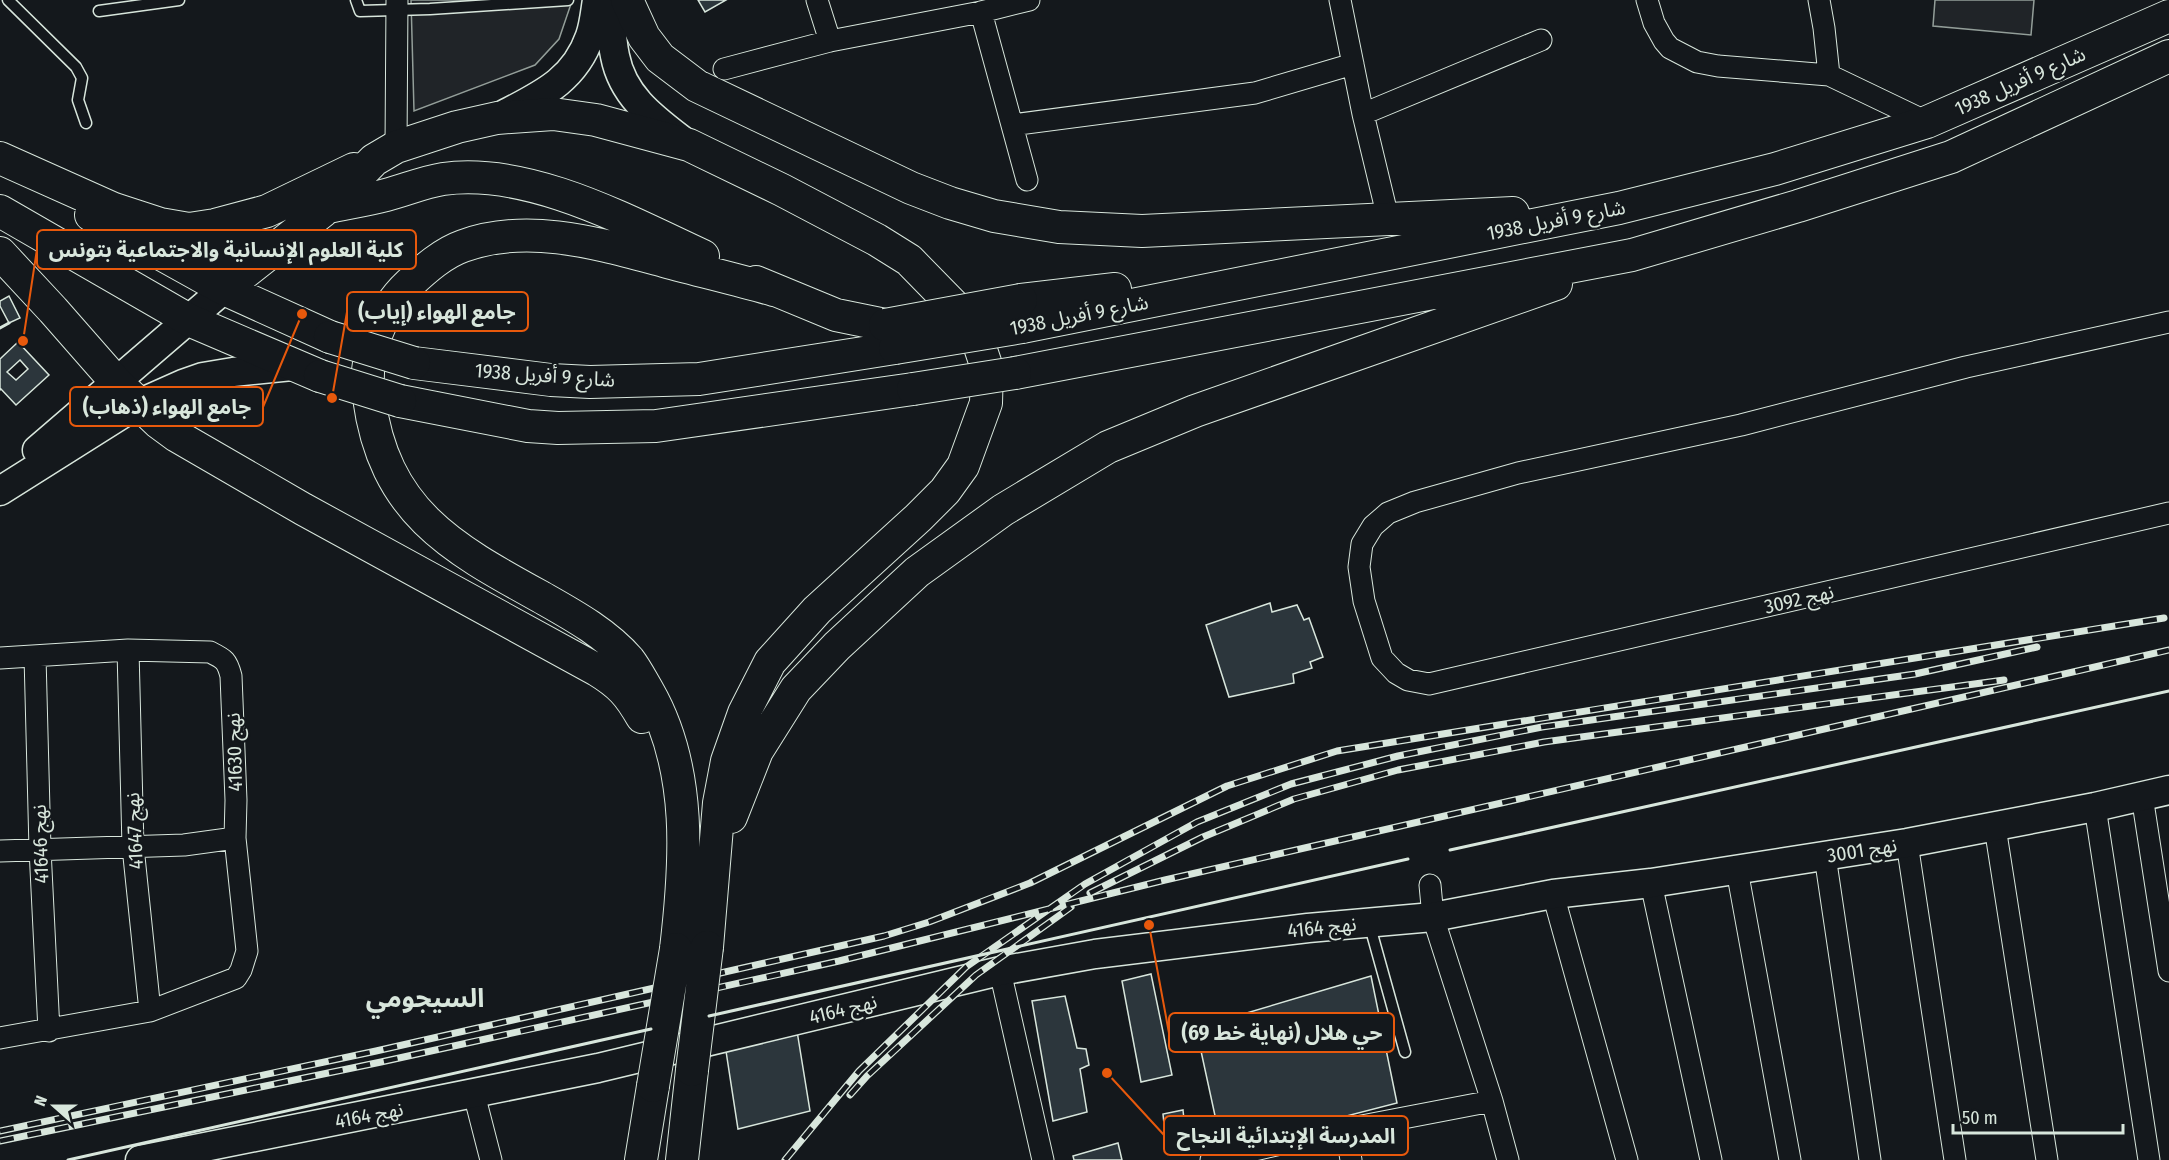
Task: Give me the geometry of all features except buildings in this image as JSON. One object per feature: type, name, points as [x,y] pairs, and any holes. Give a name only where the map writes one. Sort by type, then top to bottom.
[{"type":"main road","points":[[627,0],[644,37],[660,58],[697,86],[911,188],[983,213],[1059,227],[1142,231],[1619,208]]},
{"type":"main road","name":"شارع 9 أفريل 1938","points":[[0,160],[131,238],[224,289],[330,337],[414,363],[532,378],[590,382],[699,379],[890,337],[1021,313],[1328,264],[1619,208],[1775,170],[1927,122],[2169,16]]},
{"type":"main road","name":"شارع 9 أفريل 1938","points":[[0,211],[189,321],[306,371],[400,401],[528,426],[558,428],[645,426],[822,403],[1015,373],[1632,255],[1798,206],[1951,157],[2169,56]]},
{"type":"main road","points":[[0,160],[114,209],[160,224],[189,229],[215,225],[267,211],[385,153],[457,127],[497,118],[553,114],[596,120],[689,145],[877,240],[909,260],[953,305],[968,324],[979,344],[987,369],[986,403],[963,466],[945,490],[918,518],[818,610],[770,662],[744,713],[727,761],[719,803],[707,947],[682,1160]]},
{"type":"main road","points":[[224,289],[328,207],[385,153]]},
{"type":"main road","points":[[328,207],[379,197],[443,179],[491,178],[533,186],[577,200],[774,290],[890,337]]},
{"type":"main road","points":[[641,1160],[676,950],[684,882],[684,824],[671,745],[662,719],[630,662],[614,646],[580,620],[452,545],[426,522],[402,493],[385,464],[371,420],[367,386],[369,353],[390,306],[404,288],[424,270],[463,246],[499,237],[528,235],[590,243],[774,290]]},
{"type":"main road","points":[[0,253],[128,393],[177,436],[303,509],[554,644],[612,679],[631,697],[676,778]]},
{"type":"main road","points":[[715,857],[757,751],[796,689],[837,646],[917,572],[1003,510],[1108,447],[1195,411],[1514,300],[1632,255]]},
{"type":"street","points":[[497,118],[544,94],[564,78],[584,52],[591,34],[597,0]]},
{"type":"street","points":[[609,0],[615,57],[629,92],[649,114],[689,145]]},
{"type":"street","points":[[817,0],[830,41]]},
{"type":"street","points":[[724,69],[830,41],[981,12],[1029,0]]},
{"type":"street","points":[[1340,0],[1363,114],[1388,218]]},
{"type":"street","points":[[1647,0],[1654,23],[1664,41],[1671,48],[1697,62],[1718,66],[1829,75],[1927,122]]},
{"type":"street","points":[[1819,0],[1829,75]]},
{"type":"street","points":[[385,153],[397,5]]},
{"type":"street","points":[[981,12],[1027,180]]},
{"type":"street","points":[[1363,114],[1541,40]]},
{"type":"street","points":[[1012,125],[1254,93],[1353,64]]},
{"type":"street","points":[[0,491],[128,393],[189,321],[224,289]]},
{"type":"street","name":"نهج 3092","points":[[2169,322],[1966,367],[1741,425],[1518,473],[1415,502],[1388,513],[1373,526],[1362,544],[1359,567],[1364,601],[1382,658],[1396,673],[1408,680],[1429,684],[2169,513]]},
{"type":"street","points":[[0,482],[128,393],[183,384],[203,377],[233,372],[306,371]]},
{"type":"street","name":"نهج 41630","points":[[0,658],[128,650],[210,652],[228,663],[231,676],[235,838]]},
{"type":"street","name":"نهج 41647","points":[[128,650],[133,848],[150,1011]]},
{"type":"street","name":"نهج 41646","points":[[35,656],[40,849],[49,1031]]},
{"type":"street","points":[[2155,793],[2169,971]]},
{"type":"street","name":"نهج 3001","points":[[1553,894],[1651,883],[1907,843],[2095,807],[2155,793]]},
{"type":"street","points":[[2095,807],[2149,1160]]},
{"type":"street","points":[[1995,827],[2047,1160]]},
{"type":"street","points":[[0,851],[133,848],[184,845],[235,838],[247,951],[236,978],[150,1011],[0,1038]]},
{"type":"street","points":[[1907,843],[1955,1160]]},
{"type":"street","points":[[1825,855],[1870,1160]]},
{"type":"street","points":[[1737,870],[1790,1160]]},
{"type":"street","points":[[1651,883],[1711,1160]]},
{"type":"street","points":[[1430,885],[1433,917],[1492,1101],[1508,1160]]},
{"type":"street","points":[[1553,894],[1627,1160]]},
{"type":"street","name":"نهج 4164","points":[[140,1160],[610,1065],[1000,971],[1095,954],[1433,917],[1553,894]]},
{"type":"street","points":[[1000,971],[1043,1160]]},
{"type":"street","points":[[474,1094],[491,1160]]},
{"type":"street","points":[[1211,1160],[1346,1129],[1492,1101]]},
{"type":"street","points":[[1346,1129],[1351,1160]]},
{"type":"lane","points":[[8,0],[76,67],[82,78],[78,100],[86,123]]},
{"type":"lane","points":[[99,12],[179,0]]},
{"type":"lane","points":[[356,0],[360,11],[397,5],[568,0]]},
{"type":"lane","points":[[1368,923],[1405,1052]]},
{"type":"shaded area","points":[[411,0],[572,1],[559,39],[535,65],[414,111]]},
{"type":"shaded area","points":[[1935,0],[2034,0],[2031,35],[1933,26]]},
{"type":"railway","points":[[0,1131],[376,1051],[884,936],[929,922],[1030,883],[1227,786],[1337,751],[2164,618]]},
{"type":"railway","points":[[785,1160],[859,1071],[966,967],[1085,884],[1197,822],[1291,784],[1398,756],[1542,727],[1915,674],[2037,647]]},
{"type":"railway","points":[[0,1141],[381,1062],[839,961],[1165,880],[2169,650]]},
{"type":"railway","points":[[1090,893],[1203,837],[1294,799],[1398,770],[1544,742],[2004,680]]},
{"type":"railway","points":[[850,1095],[867,1076],[976,975],[1071,907]]},
{"type":"wall","points":[[0,328],[9,323]]},
{"type":"wall","points":[[1450,850],[2169,691]]},
{"type":"wall","points":[[709,1016],[1408,859]]},
{"type":"wall","points":[[68,1160],[651,1029]]},
{"type":"place","name":"جامع الهواء (ذهاب)","points":[[302,314]]},
{"type":"place","name":"كلية العلوم الإنسانية والاجتماعية بتونس","points":[[23,341]]},
{"type":"place","name":"جامع الهواء (إياب)","points":[[332,398]]},
{"type":"place","name":"حي هلال (نهاية خط 69)","points":[[1149,925]]},
{"type":"place","name":"المدرسة الإبتدائية النجاح","points":[[1107,1073]]},
{"type":"district","name":"السيجومي","points":[[425,998]]}]
